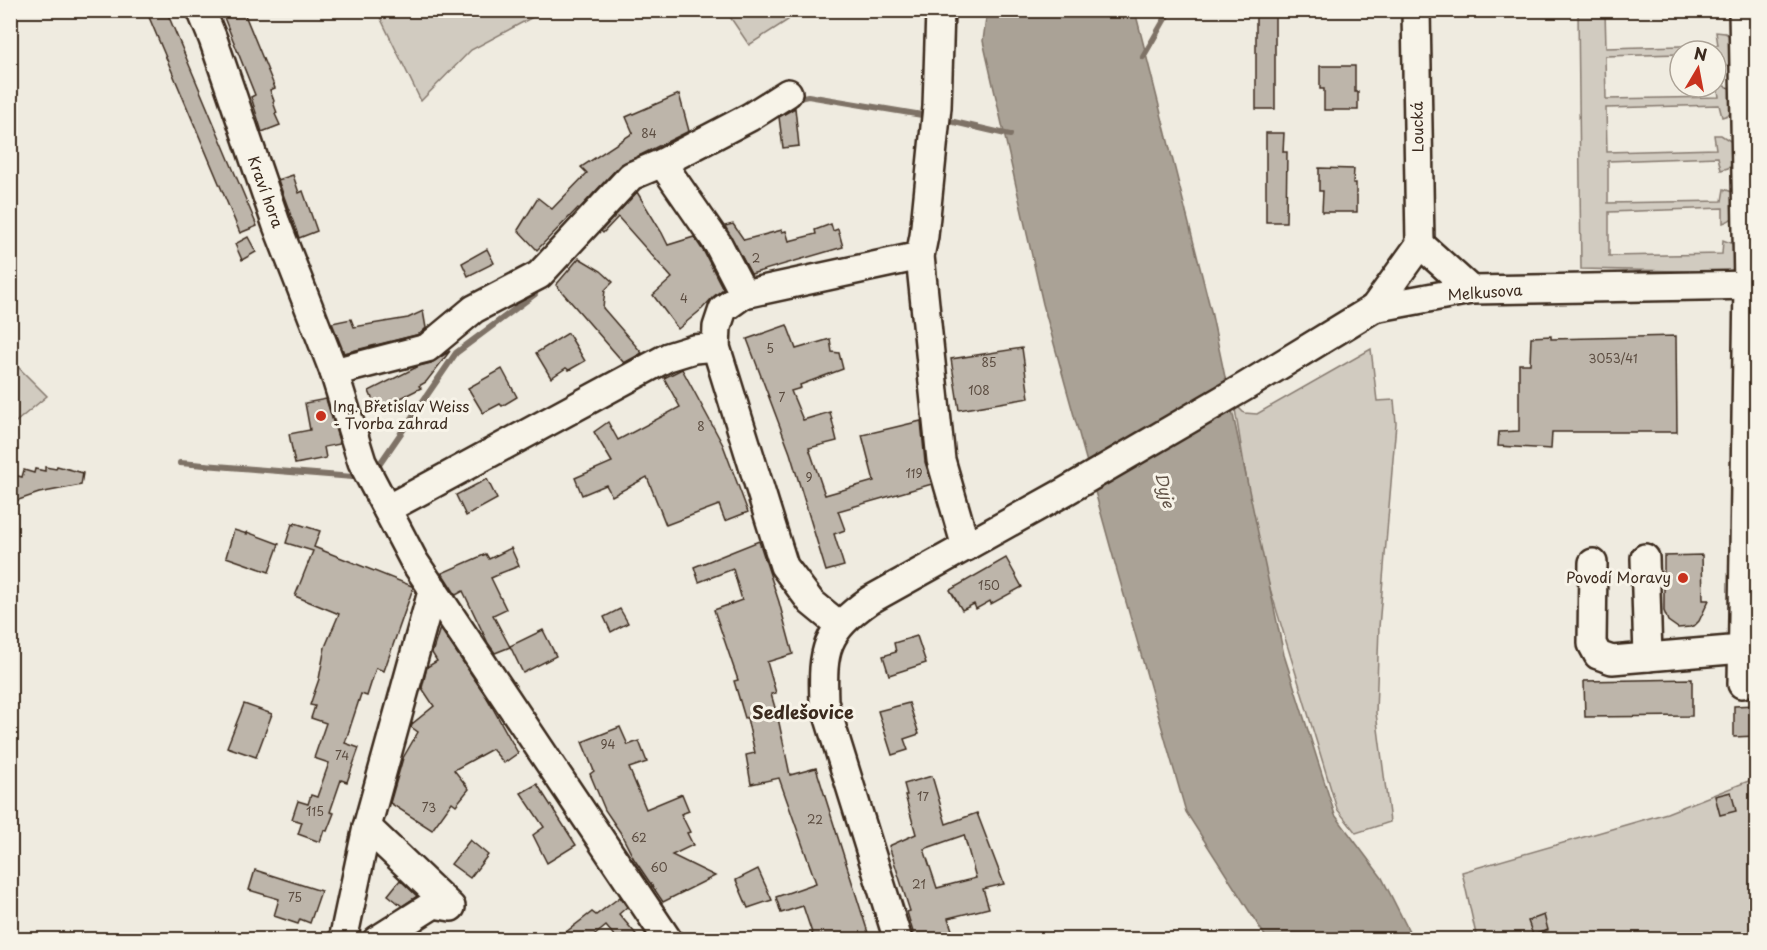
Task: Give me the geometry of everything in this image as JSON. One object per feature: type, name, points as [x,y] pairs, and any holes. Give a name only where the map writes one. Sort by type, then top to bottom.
[{"type":"street","name":"Kraví hora","points":[[201,10],[276,223],[334,372],[366,470],[414,561],[668,939]]},
{"type":"street","points":[[940,10],[936,115],[920,256],[941,460],[966,547]]},
{"type":"street","name":"Loucká","points":[[1416,10],[1420,244]]},
{"type":"street","points":[[1742,684],[1751,464],[1752,285],[1743,10]]},
{"type":"street","points":[[334,372],[427,348],[474,309],[539,275],[631,176],[662,164],[750,117],[788,93]]},
{"type":"street","points":[[662,164],[718,244],[744,294]]},
{"type":"street","points":[[1374,308],[1420,244],[1471,291]]},
{"type":"street","points":[[898,939],[824,702],[822,671],[826,649],[839,625],[811,602],[784,566],[716,347],[717,327],[723,309],[744,294],[920,256]]},
{"type":"street","name":"Melkusova","points":[[839,625],[870,600],[1246,386],[1374,308],[1471,291],[1752,285]]},
{"type":"street","points":[[387,509],[668,357],[694,349],[716,347]]},
{"type":"street","points":[[1645,558],[1648,657]]},
{"type":"street","points":[[1593,563],[1592,644],[1598,655],[1612,660],[1742,649]]},
{"type":"street","points":[[344,939],[367,827],[433,588]]},
{"type":"street","points":[[367,827],[451,907],[434,904],[377,939]]},
{"type":"shaded area","points":[[377,11],[544,11],[471,50],[421,101]]},
{"type":"shaded area","points":[[726,11],[792,11],[788,20],[749,45]]},
{"type":"shaded area","points":[[1578,11],[1605,11],[1606,48],[1668,46],[1668,54],[1605,56],[1606,99],[1728,99],[1728,87],[1732,89],[1736,106],[1731,114],[1722,117],[1719,105],[1606,108],[1607,152],[1716,149],[1714,135],[1721,135],[1735,144],[1734,163],[1721,170],[1718,157],[1608,161],[1608,203],[1722,201],[1724,189],[1732,192],[1738,199],[1735,214],[1723,223],[1723,208],[1609,212],[1609,256],[1722,254],[1723,240],[1733,244],[1739,251],[1735,269],[1727,272],[1581,269]]},
{"type":"shaded area","points":[[1716,32],[1732,37],[1733,60],[1728,65],[1728,39],[1717,39]]},
{"type":"shaded area","points":[[1371,349],[1377,401],[1394,400],[1396,423],[1379,627],[1376,713],[1390,822],[1356,833],[1337,809],[1258,549],[1234,403],[1244,413],[1257,414]]},
{"type":"shaded area","points":[[10,359],[47,396],[11,426],[10,426]]},
{"type":"shaded area","points":[[1756,778],[1756,939],[1477,939],[1462,872],[1667,813]]},
{"type":"water","name":"Dyje","points":[[987,11],[1135,11],[1211,311],[1284,655],[1335,815],[1382,878],[1413,939],[1267,939],[1186,812],[1043,304],[983,41]]},
{"type":"building","points":[[146,10],[166,10],[257,226],[240,233]]},
{"type":"building","points":[[221,10],[243,10],[275,88],[270,90],[280,125],[262,132],[251,97],[255,95]]},
{"type":"building","points":[[1256,10],[1275,10],[1275,109],[1256,109]]},
{"type":"building","points":[[1320,66],[1355,66],[1358,110],[1324,110],[1324,89],[1320,89]]},
{"type":"building","points":[[679,94],[689,131],[620,165],[537,250],[518,230],[538,198],[552,209],[587,173],[581,167],[633,133],[626,117]]},
{"type":"building","points":[[795,108],[799,146],[783,148],[779,117]]},
{"type":"building","points":[[1266,133],[1284,133],[1283,152],[1287,152],[1286,222],[1266,222]]},
{"type":"building","points":[[1319,168],[1354,169],[1353,183],[1356,183],[1357,212],[1322,212],[1323,191],[1319,191]]},
{"type":"building","points":[[293,175],[299,193],[303,191],[317,231],[299,238],[278,180]]},
{"type":"building","points":[[637,192],[668,245],[694,237],[723,289],[678,329],[653,295],[672,278],[618,217],[603,233],[601,231]]},
{"type":"building","points":[[733,224],[744,240],[782,230],[782,232],[786,231],[789,241],[816,234],[815,230],[831,224],[833,231],[838,229],[843,247],[751,274],[725,226]]},
{"type":"building","points":[[248,237],[256,252],[242,260],[235,244]]},
{"type":"building","points":[[487,249],[494,263],[468,276],[462,263]]},
{"type":"building","points":[[579,258],[601,271],[613,282],[605,290],[603,308],[642,353],[624,363],[556,285]]},
{"type":"building","points":[[423,311],[426,328],[420,334],[344,353],[332,323],[351,319],[354,327],[408,318]]},
{"type":"building","points":[[787,325],[796,349],[830,339],[832,352],[839,353],[843,369],[800,385],[801,388],[791,391],[803,420],[830,412],[837,441],[809,448],[825,495],[874,481],[862,435],[921,421],[925,462],[932,484],[838,511],[845,530],[834,534],[844,566],[826,571],[790,453],[747,339]]},
{"type":"building","points":[[568,333],[585,361],[569,370],[566,368],[551,378],[536,353]]},
{"type":"building","points":[[1551,336],[1551,339],[1676,336],[1677,432],[1552,432],[1551,449],[1498,446],[1499,432],[1519,431],[1519,364],[1530,364],[1531,337]]},
{"type":"building","points":[[1022,348],[1029,398],[959,410],[951,359]]},
{"type":"building","points":[[450,351],[426,382],[419,386],[421,388],[377,410],[369,391],[419,366],[431,363]]},
{"type":"building","points":[[502,369],[517,397],[483,413],[468,388]]},
{"type":"building","points":[[682,369],[723,445],[748,512],[725,521],[719,505],[666,525],[647,477],[612,496],[606,485],[582,495],[575,478],[612,462],[594,432],[608,422],[618,440],[680,407],[664,378]]},
{"type":"building","name":"Ing. Břetislav Weiss - Tvorba zahrad","points":[[326,399],[340,444],[324,447],[326,458],[295,464],[289,434],[310,430],[305,403]]},
{"type":"building","points":[[57,466],[83,473],[81,485],[39,493],[10,503],[10,474],[22,477],[24,470],[34,473],[35,469],[45,471],[45,467],[56,469]]},
{"type":"building","points":[[487,479],[497,499],[466,516],[456,495]]},
{"type":"building","points":[[292,524],[320,531],[314,547],[413,588],[384,671],[376,668],[367,696],[361,694],[345,743],[359,748],[347,782],[341,780],[330,812],[334,813],[320,842],[298,834],[302,822],[292,819],[298,801],[308,804],[311,795],[317,797],[329,763],[314,758],[326,723],[311,718],[315,706],[310,705],[319,679],[325,647],[339,614],[295,596],[313,551],[286,543]]},
{"type":"building","points":[[234,530],[247,534],[247,532],[279,544],[269,572],[226,557]]},
{"type":"building","points":[[759,541],[793,654],[767,662],[776,693],[771,694],[790,775],[816,768],[870,939],[814,939],[803,906],[781,913],[776,897],[816,883],[779,778],[751,784],[746,755],[755,753],[747,718],[745,718],[734,681],[738,680],[714,610],[742,600],[733,569],[699,582],[694,567]]},
{"type":"building","points":[[511,548],[519,566],[491,578],[506,609],[493,615],[510,647],[495,653],[463,591],[456,595],[442,573],[486,554],[489,559]]},
{"type":"building","name":"Povodí Moravy","points":[[1702,555],[1703,600],[1709,600],[1695,625],[1678,628],[1668,621],[1664,611],[1664,556]]},
{"type":"building","points":[[1006,558],[1022,587],[991,604],[990,601],[976,609],[974,604],[962,610],[950,590]]},
{"type":"building","points":[[620,609],[628,623],[611,632],[604,617]]},
{"type":"building","points":[[440,628],[486,696],[518,753],[504,763],[492,749],[454,770],[469,789],[456,805],[452,802],[432,830],[390,803],[403,758],[418,732],[411,727],[412,724],[434,706],[422,688],[427,667],[437,661],[432,653]]},
{"type":"building","points":[[543,630],[556,656],[523,673],[510,646]]},
{"type":"building","points":[[917,636],[926,663],[889,675],[883,656],[896,652],[894,643]]},
{"type":"building","points":[[1692,679],[1692,716],[1585,717],[1584,681]]},
{"type":"building","points":[[909,703],[919,734],[904,739],[908,750],[892,755],[878,711]]},
{"type":"building","points":[[244,704],[272,714],[256,757],[227,747]]},
{"type":"building","points":[[1756,705],[1756,736],[1734,737],[1734,706]]},
{"type":"building","points":[[620,727],[628,745],[639,741],[647,762],[629,768],[646,809],[682,794],[689,811],[681,814],[690,832],[687,833],[693,845],[672,855],[715,876],[663,902],[605,810],[590,774],[594,771],[582,742]]},
{"type":"building","points":[[932,776],[946,824],[977,813],[1004,884],[983,889],[989,908],[948,918],[953,933],[944,935],[945,939],[915,939],[907,912],[910,911],[889,846],[916,834],[904,784]],"holes":[[[964,835],[976,878],[937,888],[924,849]]]},
{"type":"building","points":[[537,784],[576,845],[547,863],[533,835],[544,827],[521,793]]},
{"type":"building","points":[[1731,792],[1736,811],[1720,815],[1715,796]]},
{"type":"building","points":[[470,840],[488,855],[470,878],[451,864]]},
{"type":"building","points":[[758,869],[772,900],[748,908],[736,880]]},
{"type":"building","points":[[255,870],[321,891],[310,923],[300,919],[298,924],[274,916],[279,899],[249,890]]},
{"type":"building","points":[[400,880],[417,896],[402,906],[388,895]]},
{"type":"building","points":[[620,897],[627,907],[619,914],[640,939],[617,939],[606,926],[590,939],[557,939],[592,912],[596,915]]},
{"type":"building","points":[[1544,915],[1548,930],[1533,935],[1528,921]]},
{"type":"waterway","points":[[1143,57],[1170,10]]},
{"type":"waterway","points":[[794,99],[808,96],[928,116]]},
{"type":"waterway","points":[[941,119],[1010,135]]},
{"type":"waterway","points":[[373,467],[379,465],[456,353],[535,294]]},
{"type":"waterway","points":[[180,463],[353,477],[361,473]]},
{"type":"place","name":"Ing. Břetislav Weiss - Tvorba zahrad","points":[[321,416]]},
{"type":"place","name":"Povodí Moravy","points":[[1683,578]]},
{"type":"district","name":"Sedlešovice","points":[[803,713]]}]
